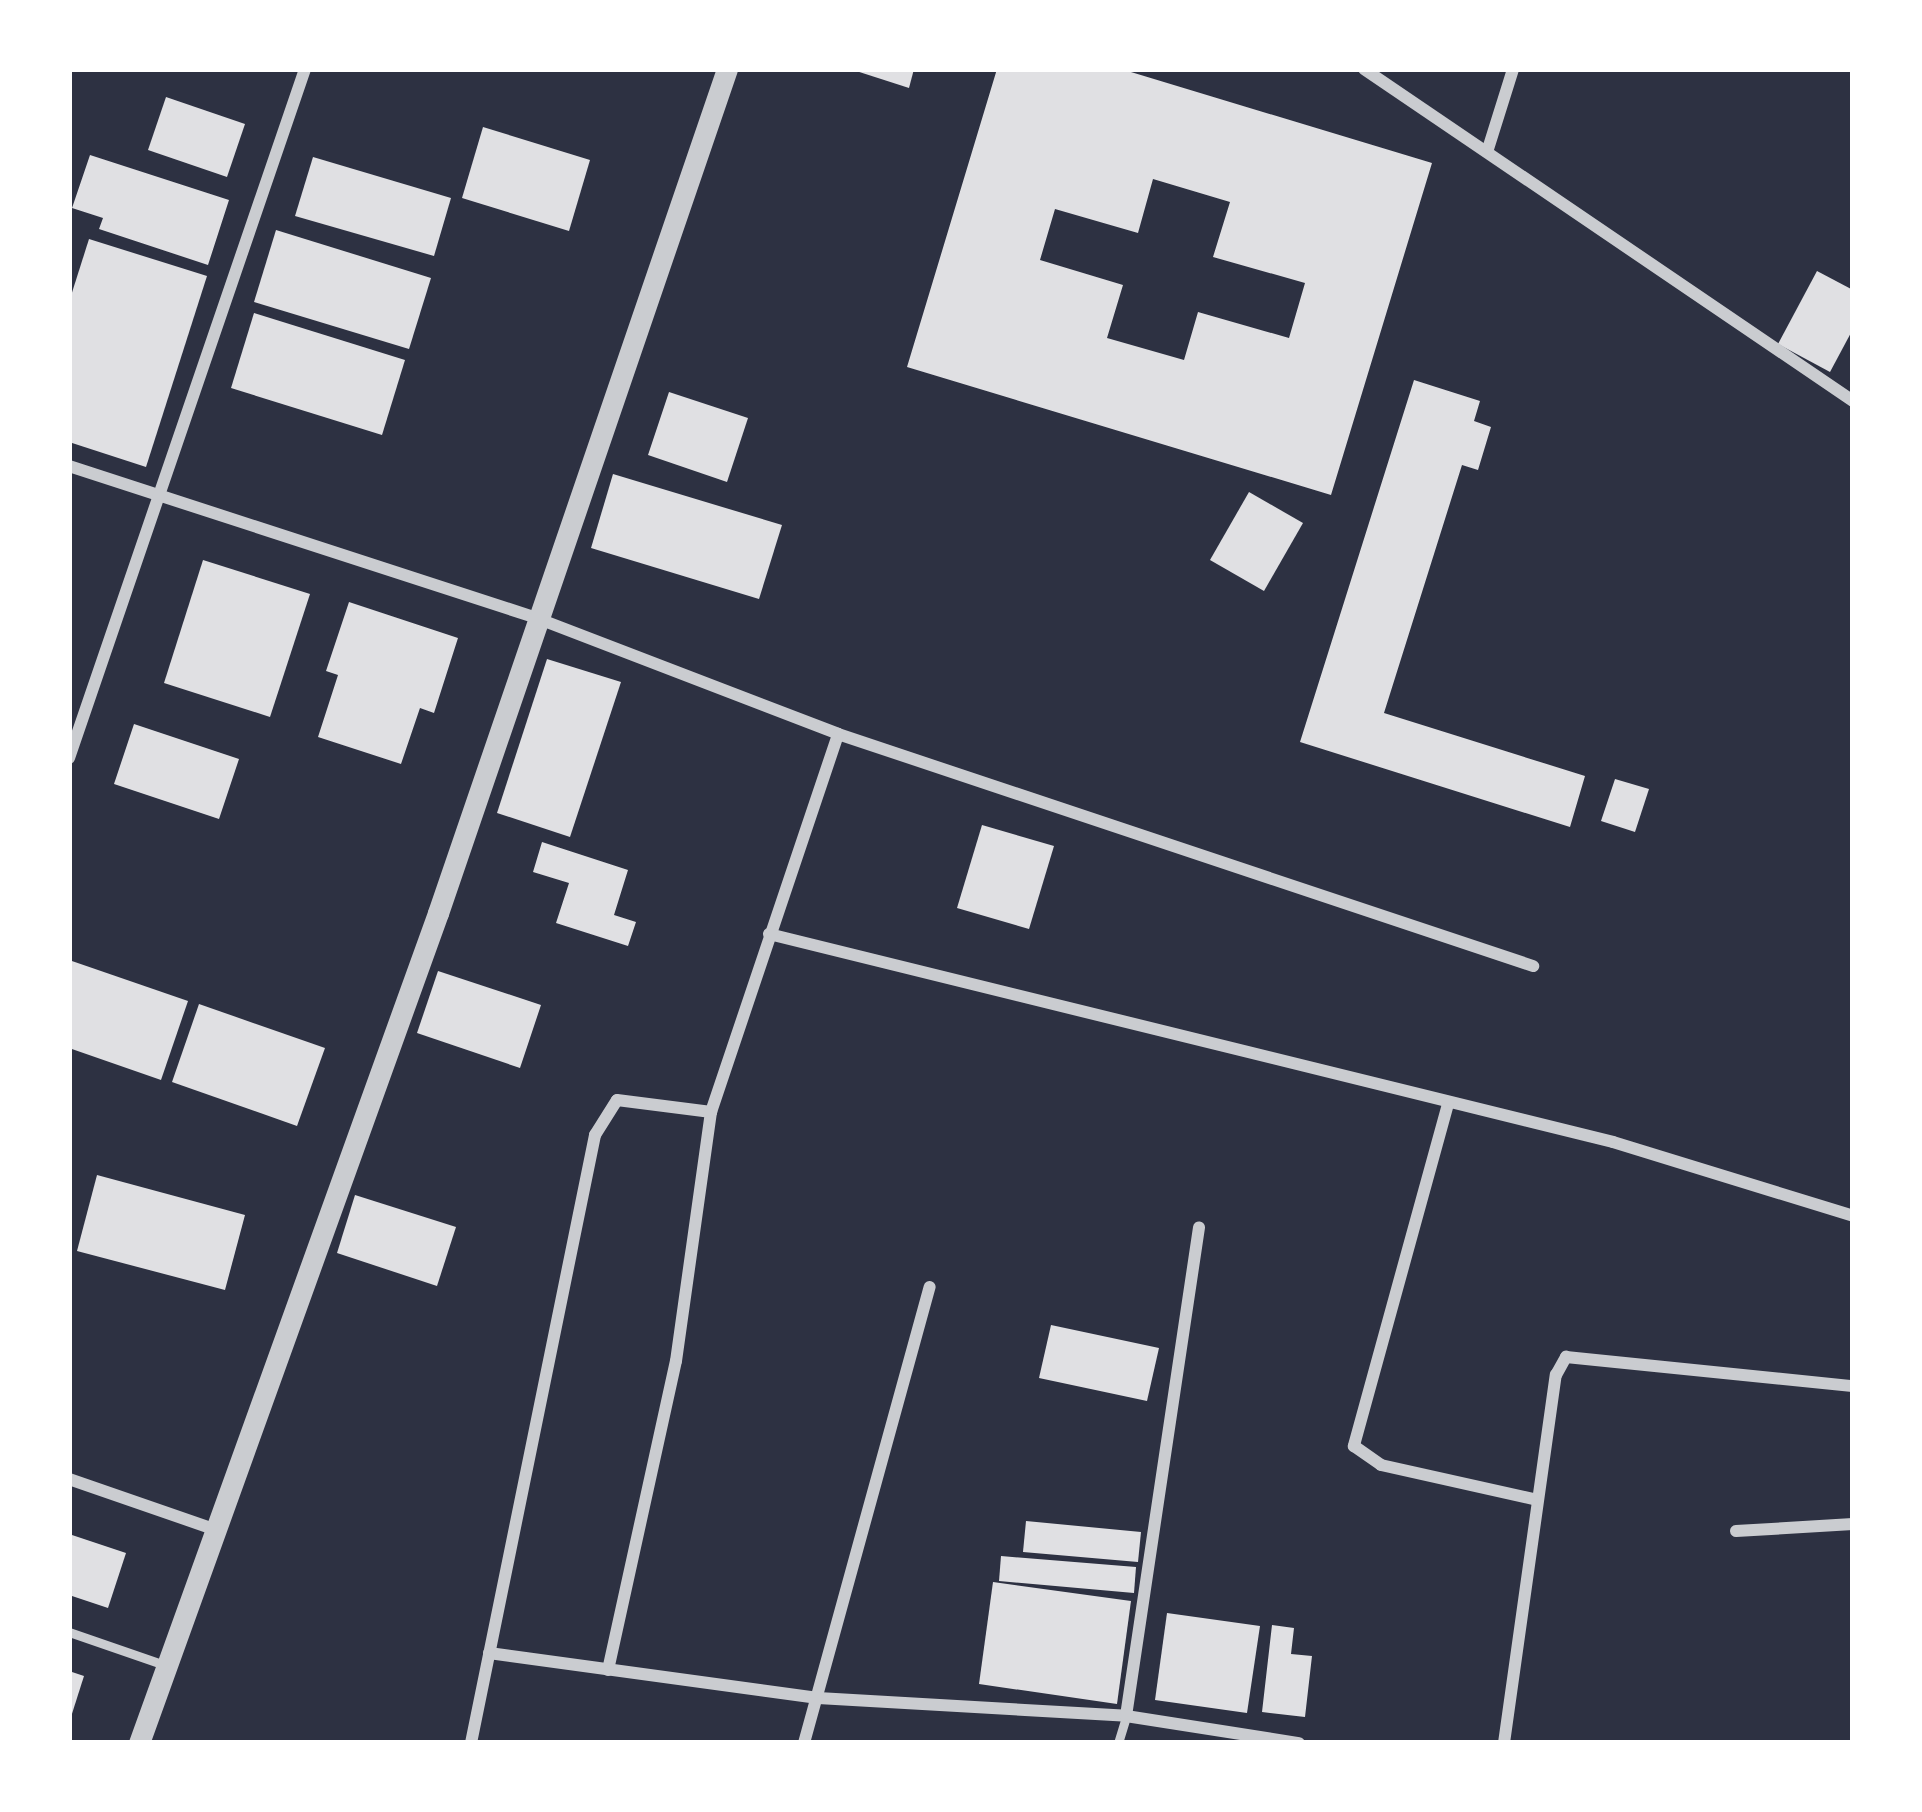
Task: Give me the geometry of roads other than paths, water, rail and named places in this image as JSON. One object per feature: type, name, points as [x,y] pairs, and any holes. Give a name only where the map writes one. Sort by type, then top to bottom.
[{"type":"street","points":[[69,758],[305,69]]},
{"type":"street","points":[[139,1743],[220,1531],[727,69]]},
{"type":"street","points":[[1364,69],[1853,401]]},
{"type":"street","points":[[1488,149],[1513,69]]},
{"type":"street","points":[[69,466],[539,619],[838,734],[1533,966]]},
{"type":"street","points":[[608,1670],[676,1361],[711,1112],[838,734]]},
{"type":"street","points":[[769,934],[1613,1142],[1853,1216]]},
{"type":"street","points":[[471,1743],[595,1135],[617,1100],[711,1112]]},
{"type":"street","points":[[1448,1104],[1354,1446],[1382,1465],[1537,1500]]},
{"type":"street","points":[[1126,1716],[1198,1227]]},
{"type":"street","points":[[804,1743],[930,1287]]},
{"type":"street","points":[[1504,1743],[1556,1375],[1566,1358],[1853,1386]]},
{"type":"street","points":[[69,1479],[220,1531]]},
{"type":"street","points":[[1736,1532],[1853,1524]]},
{"type":"street","points":[[489,1653],[818,1698],[1126,1716],[1299,1743]]},
{"type":"lane","points":[[69,1632],[168,1666]]},
{"type":"lane","points":[[1118,1743],[1126,1716]]}]
